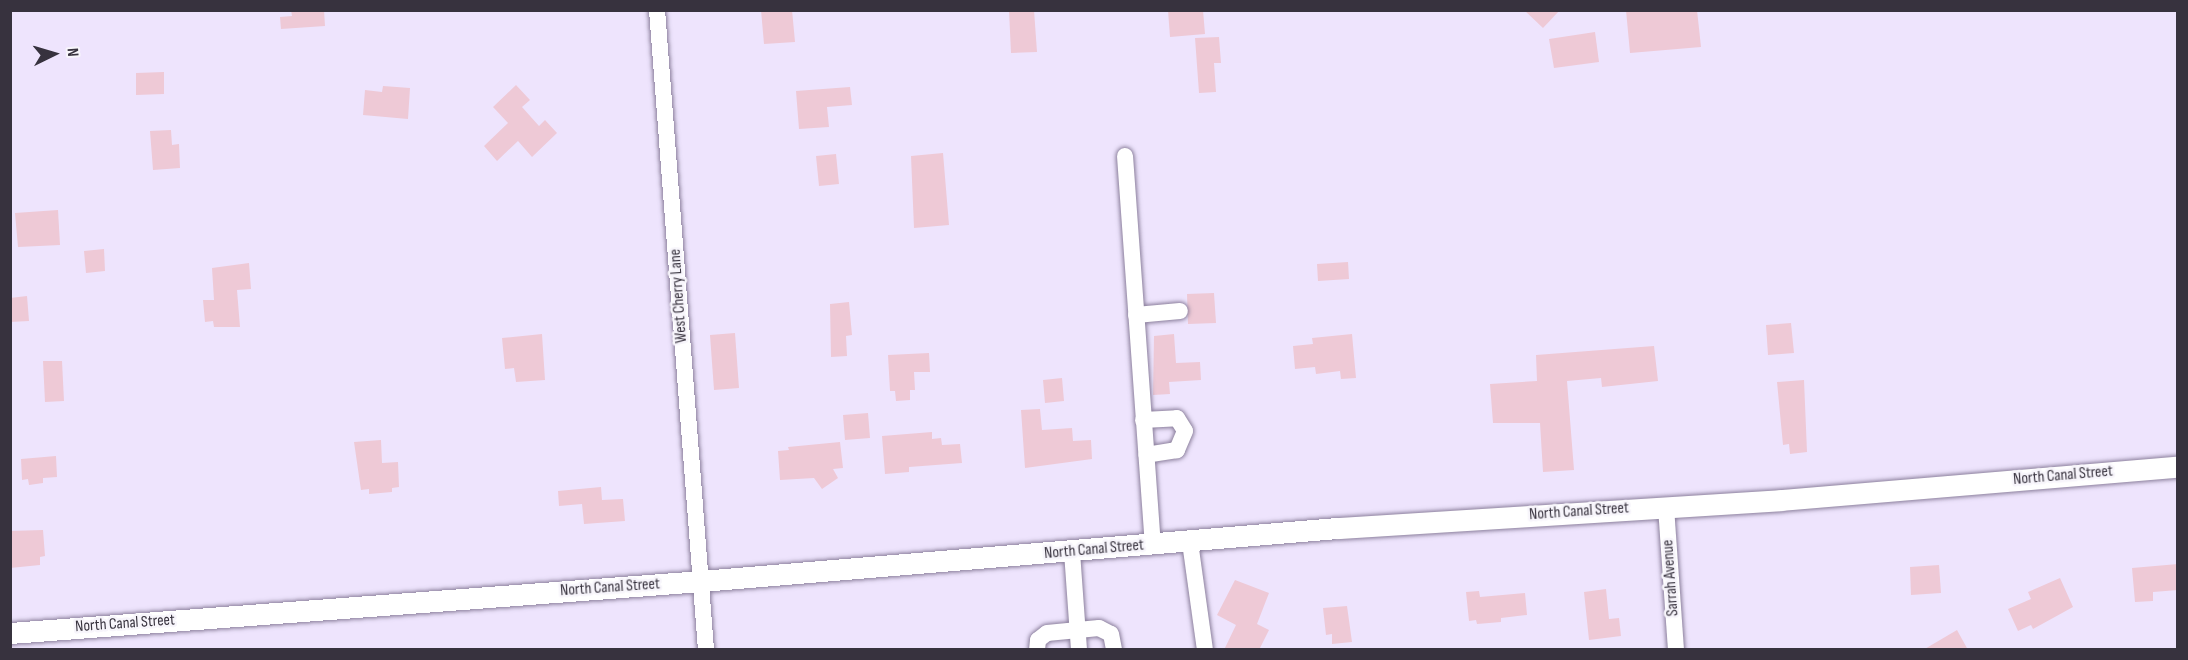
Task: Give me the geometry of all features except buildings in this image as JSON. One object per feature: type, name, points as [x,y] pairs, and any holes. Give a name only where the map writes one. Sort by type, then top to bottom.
[{"type":"main road","name":"North Canal Street","points":[[10,633],[1072,552],[1338,528],[1666,507],[2178,467]]},
{"type":"street","name":"West Cherry Lane","points":[[657,10],[706,650]]},
{"type":"street","points":[[1125,156],[1153,545]]},
{"type":"street","points":[[1136,315],[1180,311]]},
{"type":"street","points":[[1143,420],[1177,418],[1185,431],[1177,450],[1146,455]]},
{"type":"street","name":"Sarrah Avenue","points":[[1666,507],[1676,650]]},
{"type":"street","points":[[1190,542],[1205,650]]},
{"type":"street","points":[[1072,552],[1079,650]]},
{"type":"street","points":[[1037,650],[1038,640],[1047,633],[1078,630],[1107,630],[1113,650]]}]
